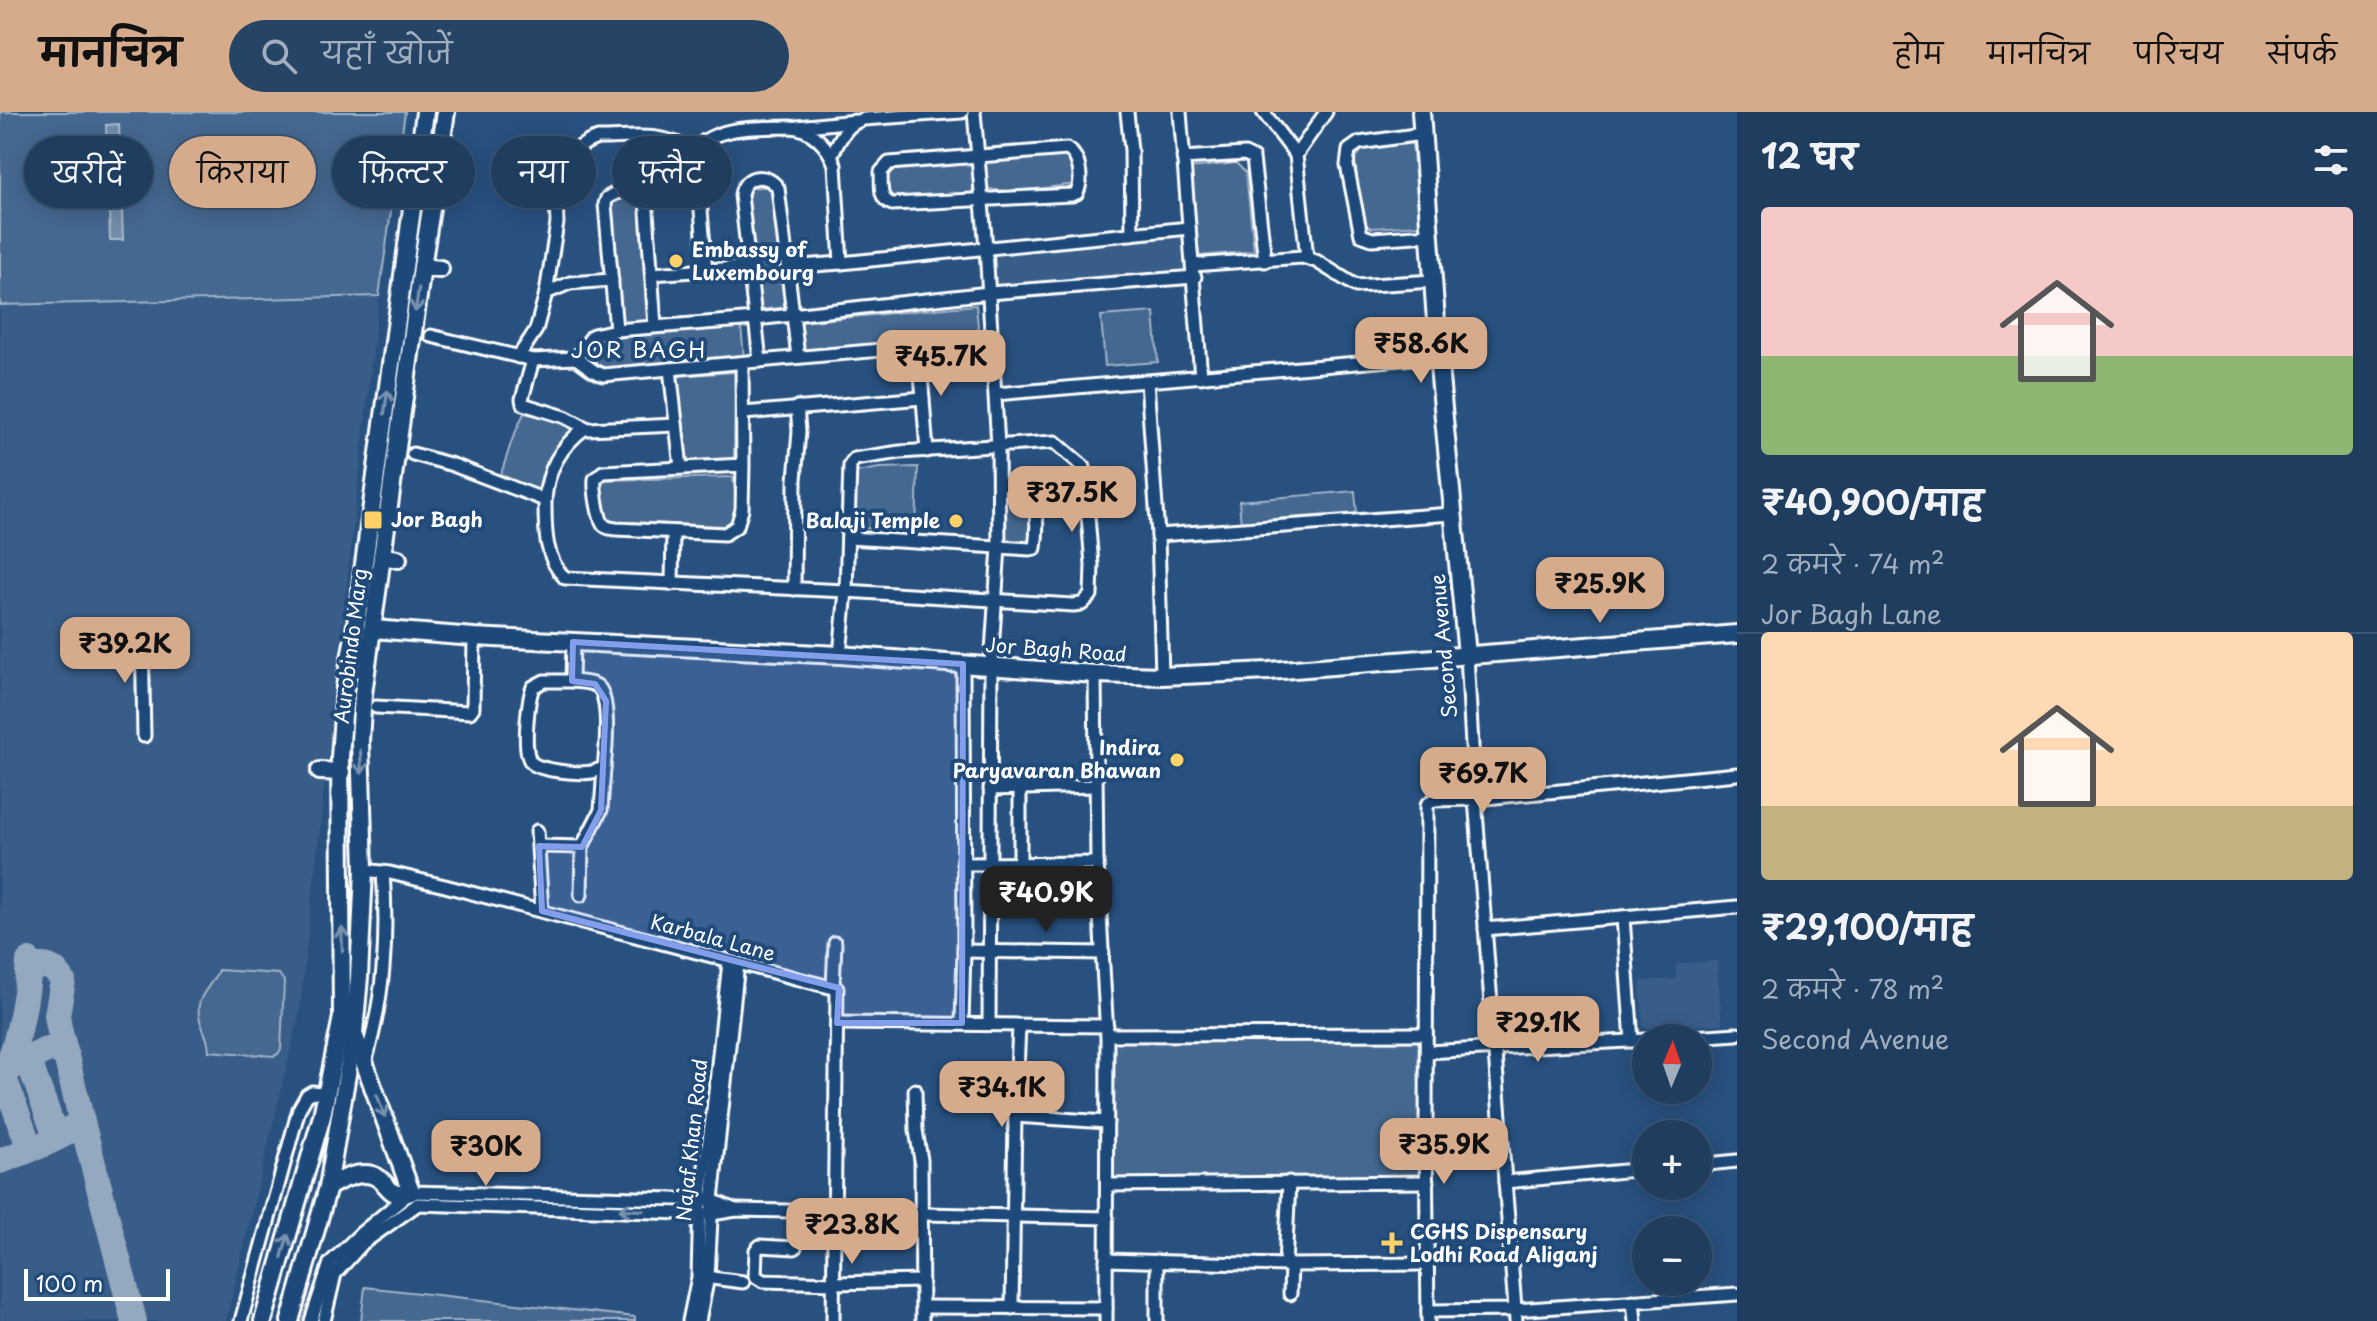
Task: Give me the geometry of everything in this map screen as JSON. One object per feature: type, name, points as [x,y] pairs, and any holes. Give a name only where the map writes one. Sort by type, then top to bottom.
[{"type":"main road","name":"Aurobindo Marg","points":[[263,1321],[324,1109],[342,1017],[341,772],[345,687],[363,572],[374,436],[425,112]]},
{"type":"main road","name":"Aurobindo Marg","points":[[290,1321],[328,1187],[354,1033],[364,870],[360,741],[363,694],[373,629],[390,558],[422,267],[446,112]]},
{"type":"main road","name":"Second Avenue","points":[[1421,112],[1438,356],[1467,655]]},
{"type":"main road","points":[[422,267],[440,269]]},
{"type":"main road","points":[[346,569],[363,572]]},
{"type":"main road","name":"Jor Bagh Road","points":[[373,629],[1162,676],[1269,671],[1737,634]]},
{"type":"main road","points":[[320,771],[341,772]]},
{"type":"main road","points":[[322,874],[341,875]]},
{"type":"main road","points":[[328,1187],[343,1178],[372,1175],[393,1193],[401,1195],[411,1192],[354,1033]]},
{"type":"street","points":[[714,136],[725,132],[962,112]]},
{"type":"street","points":[[974,112],[996,394],[999,483],[999,547],[991,666],[989,1024]]},
{"type":"street","points":[[1127,112],[1131,150],[1132,234]]},
{"type":"street","points":[[1180,112],[1201,377]]},
{"type":"street","points":[[1263,112],[1296,155],[1307,258]]},
{"type":"street","points":[[1296,155],[1326,112]]},
{"type":"street","points":[[831,156],[843,133],[855,121]]},
{"type":"street","points":[[797,127],[809,133],[831,156],[836,175],[841,263]]},
{"type":"street","points":[[1422,134],[1359,143],[1349,150],[1347,165],[1361,235],[1372,239],[1430,235]]},
{"type":"street","points":[[518,357],[536,330],[546,293],[557,223],[555,176],[582,144],[598,138],[612,138]]},
{"type":"street","points":[[1067,149],[1076,156],[1081,184],[1077,193],[1072,195],[892,204],[886,202],[882,195],[881,172],[889,163],[978,156],[1067,149]]},
{"type":"street","points":[[1183,158],[1245,154],[1253,158],[1265,261]]},
{"type":"street","points":[[760,361],[741,195],[742,186],[757,177],[773,181],[778,188],[798,357]]},
{"type":"street","points":[[616,330],[605,204],[607,198],[618,192],[634,191],[645,196],[655,326]]},
{"type":"street","points":[[701,208],[706,271]]},
{"type":"street","points":[[787,267],[1189,228]]},
{"type":"street","points":[[576,358],[593,335],[616,330],[794,315],[1265,261],[1307,258],[1356,286],[1433,281]]},
{"type":"street","points":[[652,274],[750,267]]},
{"type":"street","points":[[546,293],[570,283],[612,280]]},
{"type":"street","points":[[431,336],[533,360],[576,358],[603,375],[992,340]]},
{"type":"street","points":[[919,348],[927,451]]},
{"type":"street","points":[[996,394],[1438,356]]},
{"type":"street","points":[[533,360],[523,404],[565,417],[585,428],[676,425]]},
{"type":"street","points":[[742,363],[743,465],[740,518],[732,532],[616,529],[604,525],[601,520],[594,486],[595,479],[603,472],[743,465]]},
{"type":"street","points":[[670,369],[681,468]]},
{"type":"street","points":[[1147,382],[1158,535],[1162,676]]},
{"type":"street","points":[[743,413],[923,398]]},
{"type":"street","points":[[794,589],[797,407]]},
{"type":"street","points":[[585,428],[570,440],[546,482],[548,549],[554,567],[565,578],[846,591],[994,601],[1082,604],[1091,595],[1092,565],[1084,467],[1055,442],[858,457],[851,461],[846,591],[840,655]]},
{"type":"street","points":[[413,454],[453,465],[545,500]]},
{"type":"street","points":[[848,538],[1035,548],[1034,497],[1029,487],[999,483]]},
{"type":"street","points":[[1158,535],[1452,514]]},
{"type":"street","points":[[672,584],[673,532]]},
{"type":"street","points":[[142,633],[144,736]]},
{"type":"street","points":[[376,707],[470,712],[473,708],[474,637]]},
{"type":"street","points":[[572,681],[573,642]]},
{"type":"street","name":"Second Avenue","points":[[1467,655],[1475,799],[1515,1315]]},
{"type":"street","points":[[962,1023],[963,664]]},
{"type":"street","points":[[922,1307],[1012,1308],[1106,1315],[1107,1030],[1097,863],[1095,674]]},
{"type":"street","points":[[581,895],[582,847],[601,810],[604,768],[606,701],[595,684],[544,681],[533,687],[528,711],[527,752],[530,761],[539,769],[593,772],[604,768]]},
{"type":"street","points":[[1737,774],[1475,799],[1433,800],[1426,809],[1428,1316],[1515,1315],[1633,1301],[1737,1294]]},
{"type":"street","points":[[990,789],[1095,786]]},
{"type":"street","points":[[1020,788],[1020,864]]},
{"type":"street","points":[[537,831],[542,911]]},
{"type":"street","points":[[539,846],[582,847]]},
{"type":"street","points":[[963,864],[1097,863]]},
{"type":"street","name":"Karbala Lane","points":[[364,870],[542,911],[833,987]]},
{"type":"street","points":[[365,1063],[376,1021],[385,955],[383,872]]},
{"type":"street","points":[[1485,929],[1737,907]]},
{"type":"street","points":[[1427,1052],[1632,1041],[1623,917]]},
{"type":"street","points":[[833,1321],[839,993],[833,987],[835,943]]},
{"type":"street","points":[[964,951],[1103,953]]},
{"type":"street","name":"Najaf Khan Road","points":[[703,1277],[712,1119],[734,963]]},
{"type":"street","points":[[837,1023],[1426,1034]]},
{"type":"street","points":[[1012,1308],[1019,1026]]},
{"type":"street","points":[[1712,1036],[1737,1034]]},
{"type":"street","points":[[915,1090],[916,1135],[921,1160],[922,1321]]},
{"type":"street","points":[[241,1321],[299,1109],[312,1092],[322,1093],[324,1109]]},
{"type":"street","points":[[1015,1116],[1107,1122]]},
{"type":"street","points":[[1712,1164],[1737,1161]]},
{"type":"street","points":[[1505,1182],[1632,1170]]},
{"type":"street","points":[[1289,1182],[1290,1294]]},
{"type":"street","points":[[1108,1185],[1427,1182]]},
{"type":"street","points":[[311,1321],[330,1263],[411,1192],[706,1200],[736,1210]]},
{"type":"street","points":[[324,1321],[335,1274],[363,1243],[418,1204],[706,1213],[736,1210],[835,1211],[1107,1218]]},
{"type":"street","points":[[795,1248],[760,1246],[756,1250],[755,1276],[763,1281],[921,1281]]},
{"type":"street","points":[[1106,1260],[1288,1265],[1428,1264]]},
{"type":"street","points":[[1157,1261],[1157,1321]]},
{"type":"street","points":[[703,1277],[743,1282]]},
{"type":"street","points":[[689,1321],[703,1277]]},
{"type":"street","points":[[699,1321],[703,1277]]},
{"type":"street","points":[[1633,1301],[1635,1321]]},
{"type":"highlighted area","points":[[573,642],[963,664],[962,1023],[837,1023],[839,988],[542,911],[539,846],[582,847],[601,810],[606,701],[595,684],[572,681]]},
{"type":"shaded area","points":[[0,112],[405,112],[402,136],[332,136],[332,208],[391,208],[379,296],[0,305]]},
{"type":"shaded area","points":[[119,124],[119,136],[106,136],[106,125]]},
{"type":"shaded area","points":[[1412,143],[1420,225],[1371,228],[1362,222],[1355,159],[1363,149]]},
{"type":"shaded area","points":[[1049,154],[1073,158],[1076,184],[1015,191],[984,187],[984,162]]},
{"type":"shaded area","points":[[973,161],[975,175],[972,194],[890,197],[887,186],[889,168]]},
{"type":"shaded area","points":[[1236,163],[1246,173],[1254,251],[1199,256],[1190,168]]},
{"type":"shaded area","points":[[774,186],[787,307],[759,310],[747,203],[750,188]]},
{"type":"shaded area","points":[[612,201],[612,208],[643,208],[652,323],[619,324],[609,202]]},
{"type":"shaded area","points":[[109,208],[122,208],[123,240],[110,240]]},
{"type":"shaded area","points":[[1183,237],[1186,269],[995,287],[992,254]]},
{"type":"shaded area","points":[[379,296],[299,1015],[226,1321],[0,1321],[0,305]]},
{"type":"shaded area","points":[[976,305],[979,337],[804,354],[801,322]]},
{"type":"shaded area","points":[[1154,312],[1158,362],[1105,366],[1101,316]]},
{"type":"shaded area","points":[[741,326],[744,358],[597,372],[594,340]]},
{"type":"shaded area","points":[[735,372],[734,460],[686,460],[676,376]]},
{"type":"shaded area","points":[[524,413],[551,419],[576,430],[543,480],[540,491],[501,474]]},
{"type":"shaded area","points":[[918,467],[916,532],[854,527],[856,472]]},
{"type":"shaded area","points":[[733,477],[735,520],[727,526],[615,522],[607,518],[600,490],[603,480]]},
{"type":"shaded area","points":[[1003,489],[1025,491],[1028,497],[1032,540],[1027,544],[1004,541]]},
{"type":"shaded area","points":[[1355,491],[1357,516],[1241,525],[1239,501]]},
{"type":"shaded area","points":[[1717,961],[1722,1024],[1643,1024],[1640,981],[1676,979],[1676,964]]},
{"type":"shaded area","points":[[218,970],[279,974],[284,981],[281,1049],[278,1054],[209,1051],[199,1017],[199,1005]]},
{"type":"shaded area","points":[[1109,1037],[1419,1037],[1421,1179],[1109,1183]]},
{"type":"shaded area","points":[[365,1287],[635,1317],[635,1321],[361,1321]]},
{"type":"taxiway","points":[[0,1073],[17,1037],[29,961]]},
{"type":"taxiway","points":[[28,974],[38,966],[46,966],[63,981],[57,1015],[59,1027],[134,1321]]},
{"type":"taxiway","points":[[30,1149],[2,1072],[46,1050],[66,1054]]},
{"type":"taxiway","points":[[28,1059],[56,1137]]},
{"type":"taxiway","points":[[0,1161],[56,1138],[75,1126],[81,1118]]},
{"type":"place","name":"Embassy of Luxembourg","points":[[676,261]]},
{"type":"place","name":"Jor Bagh","points":[[373,520]]},
{"type":"place","name":"Balaji Temple","points":[[956,521]]},
{"type":"place","name":"Indira Paryavaran Bhawan","points":[[1177,760]]},
{"type":"place","name":"CGHS Dispensary Lodhi Road Aliganj","points":[[1392,1243]]},
{"type":"district","name":"JOR BAGH","points":[[639,350]]}]
